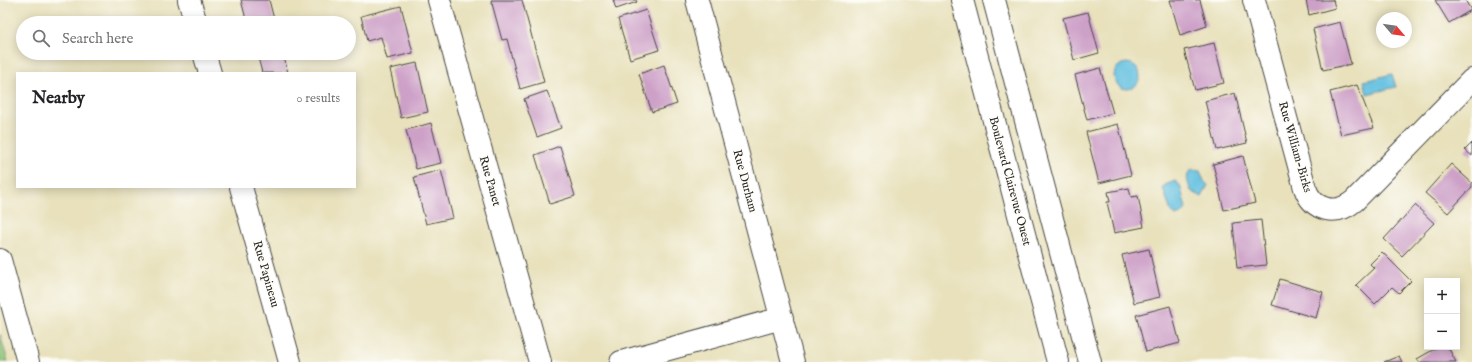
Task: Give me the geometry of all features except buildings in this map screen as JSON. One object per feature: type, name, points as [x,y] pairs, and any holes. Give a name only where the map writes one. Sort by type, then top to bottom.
[{"type":"street","points":[[190,0],[194,16]]},
{"type":"street","name":"Rue Panet","points":[[439,0],[540,362]]},
{"type":"street","name":"Rue Durham","points":[[697,0],[793,362]]},
{"type":"street","name":"Boulevard Clairevue Ouest","points":[[962,0],[1058,362]]},
{"type":"street","points":[[994,0],[1090,362]]},
{"type":"street","name":"Rue William-Birks","points":[[1254,0],[1305,188],[1309,198],[1323,208],[1340,209],[1354,201],[1472,80]]},
{"type":"street","points":[[206,60],[210,72]]},
{"type":"street","name":"Rue Papineau","points":[[241,188],[290,362]]},
{"type":"street","points":[[0,260],[28,362]]},
{"type":"street","points":[[621,362],[782,318]]},
{"type":"green space","points":[[0,334],[8,362],[0,362]]},
{"type":"water","points":[[1127,63],[1136,67],[1140,76],[1136,85],[1127,89],[1118,85],[1114,76],[1118,67]]},
{"type":"water","points":[[1392,74],[1396,87],[1367,94],[1364,81]]},
{"type":"water","points":[[1192,170],[1200,171],[1204,181],[1208,185],[1202,197],[1191,191],[1187,177]]},
{"type":"water","points":[[1175,181],[1180,185],[1186,208],[1183,213],[1176,216],[1171,212],[1163,188],[1165,185]]}]
